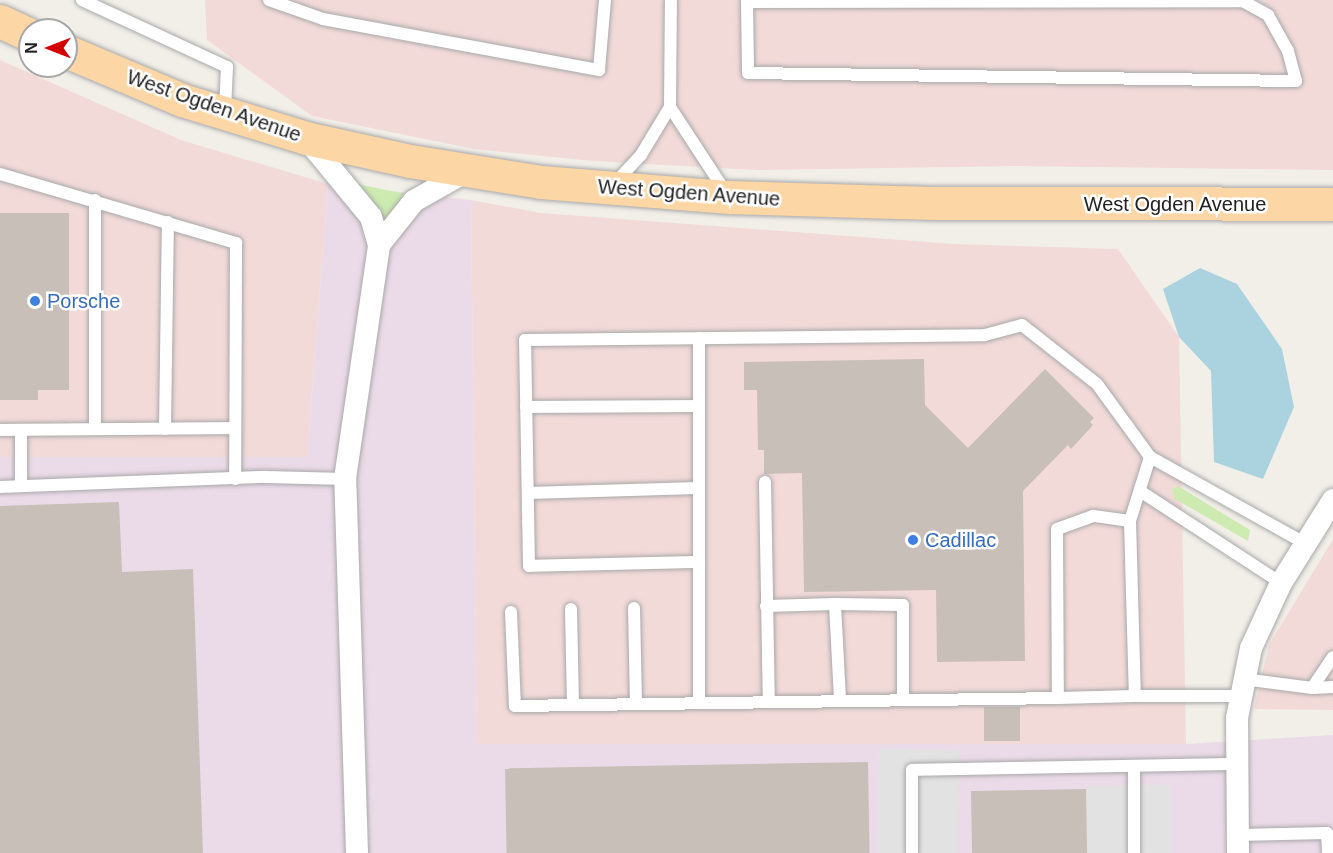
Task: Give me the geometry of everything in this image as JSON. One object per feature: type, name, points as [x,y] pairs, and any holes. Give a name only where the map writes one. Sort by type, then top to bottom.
[{"type":"main road","points":[[0,21],[18,29]]},
{"type":"main road","name":"West Ogden Avenue","points":[[78,56],[225,115],[306,138],[467,171],[610,188],[729,197],[944,204],[1333,204]]},
{"type":"street","points":[[306,138],[364,207],[380,245]]},
{"type":"street","points":[[357,853],[345,479],[380,245],[414,201],[467,171]]},
{"type":"street","points":[[1238,844],[1237,764],[1241,687],[1251,648],[1281,583],[1333,500]]},
{"type":"lane","points":[[82,0],[227,67],[225,115]]},
{"type":"lane","points":[[269,0],[323,19],[599,70],[605,0]]},
{"type":"lane","points":[[610,188],[640,155],[670,107],[671,0]]},
{"type":"lane","points":[[1241,0],[1269,15],[1288,51],[1296,81],[747,73],[747,1],[1241,0]]},
{"type":"lane","points":[[670,107],[729,197]]},
{"type":"lane","points":[[0,174],[236,243],[235,479]]},
{"type":"lane","points":[[94,429],[95,200]]},
{"type":"lane","points":[[165,429],[168,222]]},
{"type":"lane","points":[[699,562],[529,566],[525,340],[985,335],[1022,325],[1097,384],[1150,457],[1306,544]]},
{"type":"lane","points":[[699,338],[699,703]]},
{"type":"lane","points":[[526,407],[699,406]]},
{"type":"lane","points":[[0,430],[234,428]]},
{"type":"lane","points":[[21,430],[21,486]]},
{"type":"lane","points":[[1135,696],[1130,520],[1150,457]]},
{"type":"lane","points":[[0,487],[235,479],[345,479]]},
{"type":"lane","points":[[765,482],[769,702]]},
{"type":"lane","points":[[528,493],[698,488]]},
{"type":"lane","points":[[1140,491],[1281,583]]},
{"type":"lane","points":[[1058,698],[1057,529],[1093,516],[1130,520]]},
{"type":"lane","points":[[835,604],[840,700]]},
{"type":"lane","points":[[766,606],[903,605],[903,699]]},
{"type":"lane","points":[[634,608],[636,704]]},
{"type":"lane","points":[[571,609],[573,705]]},
{"type":"lane","points":[[511,612],[515,706],[1058,698],[1135,696],[1241,687],[1333,687]]},
{"type":"lane","points":[[1312,688],[1333,657]]},
{"type":"lane","points":[[912,853],[912,770],[1237,764]]},
{"type":"lane","points":[[1134,766],[1134,853]]},
{"type":"lane","points":[[1238,844],[1330,828],[1328,853]]},
{"type":"shaded area","points":[[205,0],[1333,0],[1333,170],[1014,166],[756,170],[593,161],[474,149],[312,116],[207,40]]},
{"type":"shaded area","points":[[0,60],[18,68],[18,78],[41,78],[181,140],[328,184],[307,457],[0,457]]},
{"type":"shaded area","points":[[328,184],[471,200],[477,744],[1186,744],[1333,735],[1333,853],[0,853],[0,457],[307,457]]},
{"type":"shaded area","points":[[471,200],[541,213],[954,244],[1118,249],[1179,337],[1186,744],[477,744]]},
{"type":"shaded area","points":[[1333,539],[1333,710],[1254,709],[1269,645]]},
{"type":"shaded area","points":[[879,749],[959,750],[957,853],[877,853]]},
{"type":"shaded area","points":[[1171,785],[1172,853],[1087,853],[1086,786]]},
{"type":"green space","points":[[357,184],[411,195],[382,229]]},
{"type":"green space","points":[[1178,486],[1250,530],[1248,541],[1175,499],[1172,490]]},
{"type":"water","points":[[1200,268],[1237,284],[1282,349],[1294,407],[1263,479],[1214,462],[1211,371],[1179,337],[1163,289]]},
{"type":"building","name":"Porsche","points":[[0,213],[69,213],[69,390],[38,390],[38,400],[0,400]]},
{"type":"building","name":"Cadillac","points":[[924,359],[925,405],[968,448],[1045,369],[1094,418],[1090,422],[1093,425],[1071,449],[1068,445],[1023,491],[1025,661],[937,662],[936,590],[804,592],[802,473],[764,474],[764,450],[758,450],[757,390],[744,390],[744,362]]},
{"type":"building","points":[[119,502],[122,572],[193,569],[203,853],[0,853],[0,506]]},
{"type":"building","points":[[984,707],[1020,707],[1020,741],[984,741]]},
{"type":"building","points":[[868,762],[870,853],[507,853],[505,768]]},
{"type":"building","points":[[1086,789],[1087,853],[972,853],[971,791]]},
{"type":"place","name":"Porsche","points":[[35,301]]},
{"type":"place","name":"Cadillac","points":[[913,540]]}]
